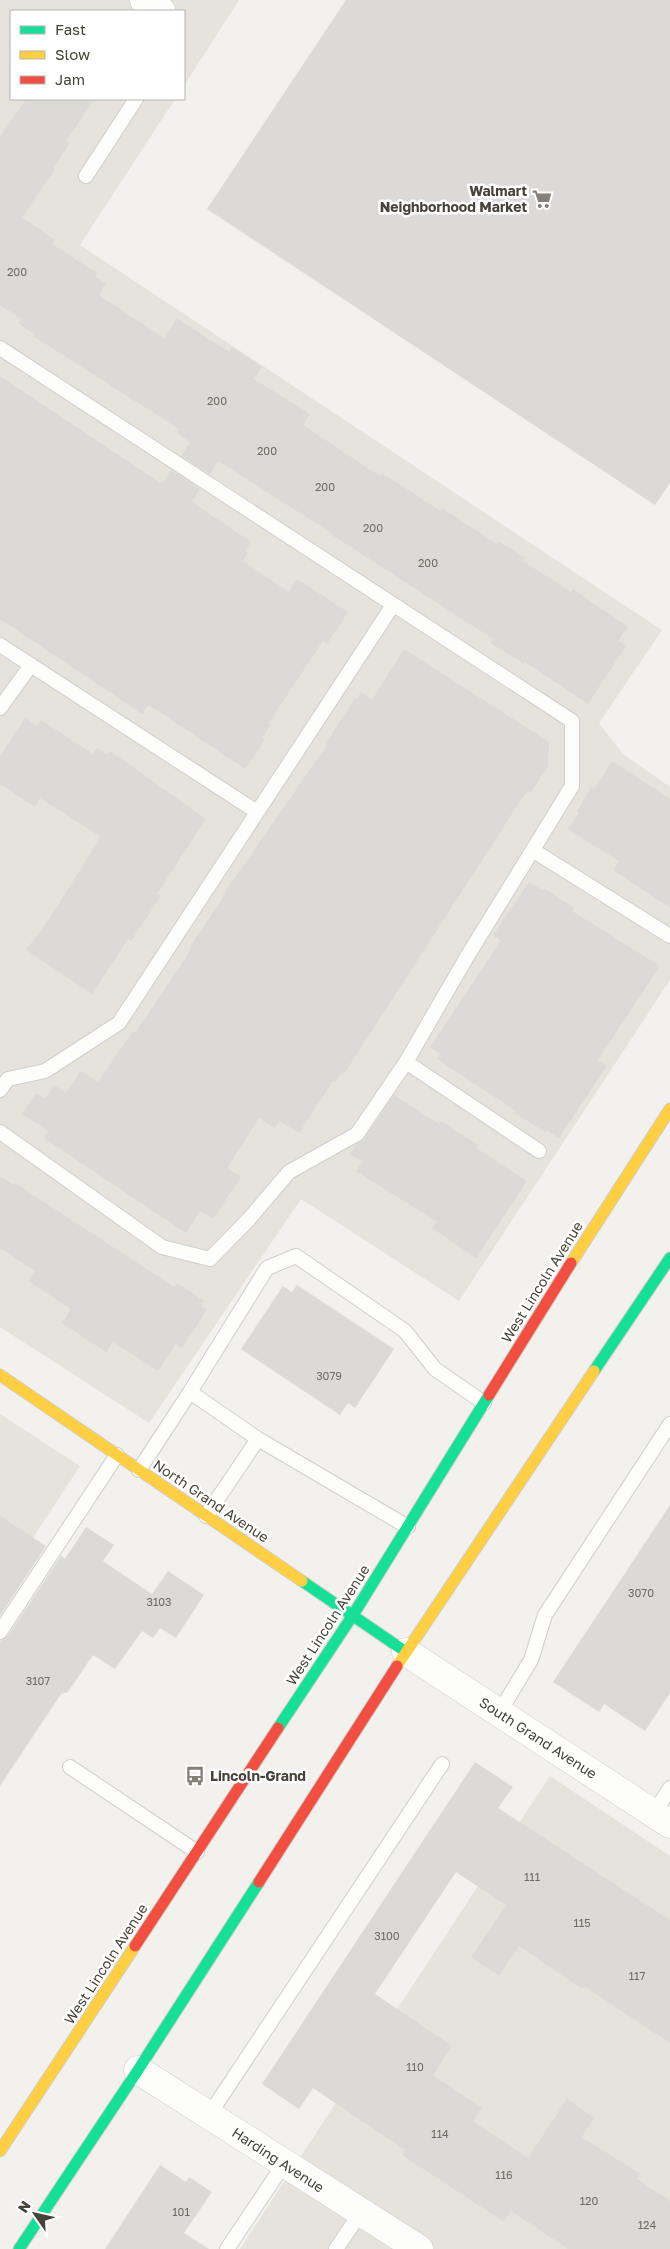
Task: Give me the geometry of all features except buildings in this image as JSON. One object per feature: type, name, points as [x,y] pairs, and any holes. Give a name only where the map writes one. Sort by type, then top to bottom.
[{"type":"main road","name":"West Lincoln Avenue","points":[[0,2151],[353,1616],[586,1239],[670,1109]]},
{"type":"main road","points":[[19,2249],[138,2070],[406,1652],[668,1264]]},
{"type":"main road","name":"North Grand Avenue","points":[[0,1375],[406,1652]]},
{"type":"street","points":[[144,0],[159,10]]},
{"type":"street","name":"South Grand Avenue","points":[[406,1652],[662,1818]]},
{"type":"street","name":"Harding Avenue","points":[[138,2070],[418,2249]]},
{"type":"lane","points":[[86,176],[135,100]]},
{"type":"lane","points":[[0,348],[572,721],[572,786],[468,955],[406,1062],[357,1134],[289,1172],[250,1219],[210,1259],[162,1247],[0,1132]]},
{"type":"lane","points":[[0,1090],[8,1078],[45,1071],[119,1023],[393,605]]},
{"type":"lane","points":[[0,644],[257,812]]},
{"type":"lane","points":[[0,708],[31,665]]},
{"type":"lane","points":[[534,850],[670,936]]},
{"type":"lane","points":[[406,1062],[538,1151]]},
{"type":"lane","points":[[139,1470],[267,1268],[296,1256],[405,1331],[435,1369],[484,1404]]},
{"type":"lane","points":[[190,1392],[258,1439],[408,1527]]},
{"type":"lane","points":[[499,1713],[531,1660],[545,1615],[670,1424]]},
{"type":"lane","points":[[206,1516],[258,1439]]},
{"type":"lane","points":[[0,1632],[116,1455]]},
{"type":"lane","points":[[209,2115],[442,1764]]},
{"type":"lane","points":[[70,1767],[197,1852]]},
{"type":"lane","points":[[662,1818],[670,1788]]},
{"type":"lane","points":[[227,2249],[284,2164]]},
{"type":"lane","points":[[336,2249],[361,2212]]},
{"type":"shaded area","points":[[0,0],[239,0],[185,84],[185,10],[10,10],[10,100],[174,100],[80,245],[662,630],[599,723],[623,754],[670,787],[670,980],[459,1301],[301,1199],[149,1423],[0,1327]]},
{"type":"shaded area","points":[[0,1414],[80,1466],[0,1588]]},
{"type":"shaded area","points":[[550,1776],[670,1856],[670,2249],[240,2249]]},
{"type":"traffic: fast","points":[[594,1371],[670,1258]]},
{"type":"traffic: fast","points":[[278,1728],[353,1615],[489,1395]]},
{"type":"traffic: fast","points":[[302,1581],[406,1652]]},
{"type":"traffic: fast","points":[[19,2249],[138,2070],[259,1882]]},
{"type":"traffic: slow","points":[[571,1263],[670,1109]]},
{"type":"traffic: slow","points":[[397,1666],[594,1371]]},
{"type":"traffic: slow","points":[[0,1375],[302,1581]]},
{"type":"traffic: slow","points":[[0,2151],[135,1946]]},
{"type":"traffic: jam","points":[[489,1395],[571,1263]]},
{"type":"traffic: jam","points":[[259,1882],[397,1666]]},
{"type":"traffic: jam","points":[[135,1946],[278,1728]]},
{"type":"place","name":"Walmart Neighborhood Market","points":[[542,199]]},
{"type":"place","name":"Lincoln-Grand","points":[[195,1776]]}]
